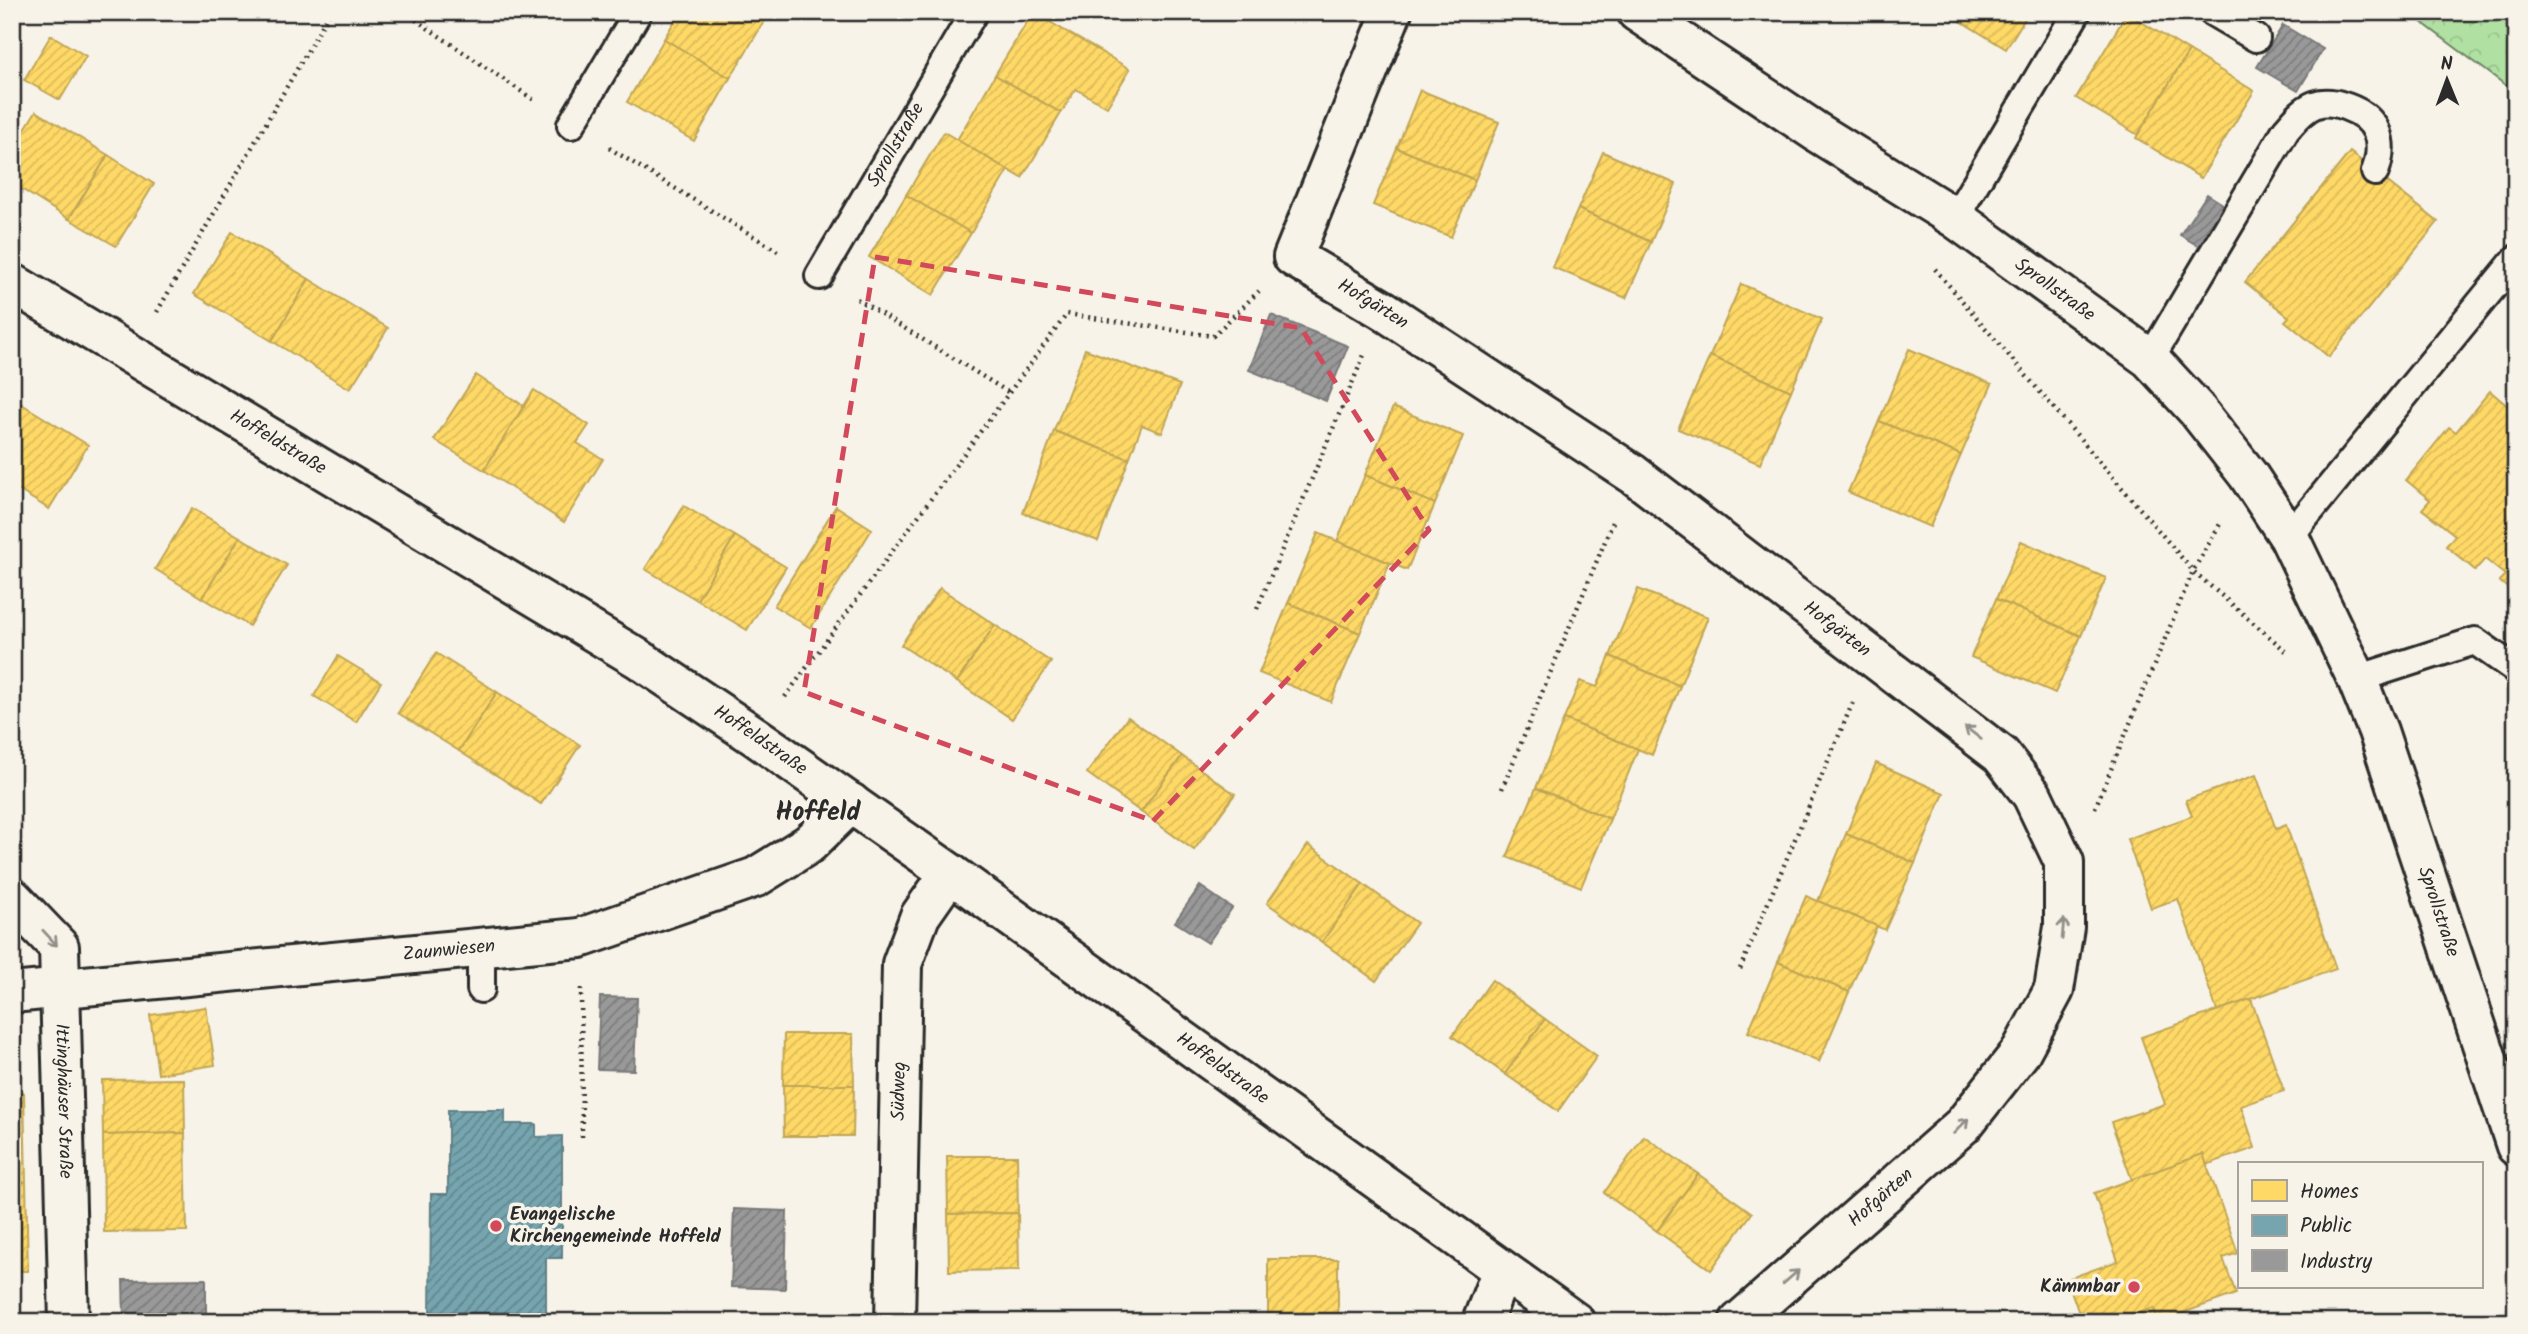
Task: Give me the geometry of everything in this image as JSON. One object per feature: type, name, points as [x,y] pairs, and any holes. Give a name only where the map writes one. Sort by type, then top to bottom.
[{"type":"street","points":[[1293,257],[1392,12]]},
{"type":"street","name":"Sprollstraße","points":[[1637,12],[1818,133],[1955,218],[2150,359],[2197,410],[2248,475],[2289,537],[2357,679],[2378,731],[2516,1146]]},
{"type":"street","name":"Hofgärten","points":[[1293,257],[1383,310],[1633,474],[2001,755],[2032,795],[2064,862],[2064,927],[2054,990],[2020,1054],[1963,1125],[1739,1322]]},
{"type":"street","name":"Hoffeldstraße","points":[[12,283],[639,659],[950,873],[1574,1322]]},
{"type":"street","name":"Zaunwiesen","points":[[12,993],[580,938],[756,877],[809,844],[851,803]]},
{"type":"street","name":"Südweg","points":[[895,1322],[902,964],[920,916],[950,873]]},
{"type":"street","name":"Ittinghäuser Straße","points":[[12,898],[59,947],[69,1322]]},
{"type":"street","points":[[1482,1322],[1502,1270]]},
{"type":"lane","points":[[571,125],[638,12]]},
{"type":"lane","name":"Sprollstraße","points":[[819,276],[974,12]]},
{"type":"lane","points":[[1955,218],[2077,12]]},
{"type":"lane","points":[[2212,12],[2256,38]]},
{"type":"lane","points":[[2150,359],[2286,130],[2301,113],[2317,104],[2337,103],[2358,111],[2373,125],[2381,143],[2381,156],[2375,172]]},
{"type":"lane","points":[[2289,537],[2516,259]]},
{"type":"lane","points":[[2357,679],[2475,641],[2516,670]]},
{"type":"lane","points":[[481,947],[481,989]]},
{"type":"path","points":[[132,355],[330,12]]},
{"type":"path","points":[[404,12],[571,125],[1009,392]]},
{"type":"path","points":[[756,737],[1066,314],[1213,336],[1293,257]]},
{"type":"path","points":[[1934,268],[2193,570],[2296,660]]},
{"type":"path","points":[[1257,609],[1383,310]]},
{"type":"path","points":[[1502,789],[1633,474]]},
{"type":"path","points":[[2064,862],[2084,834],[2193,570]]},
{"type":"path","points":[[1740,968],[1872,654]]},
{"type":"path","points":[[580,938],[582,1138]]},
{"type":"highlighted area","points":[[875,257],[1301,328],[1429,530],[1153,821],[804,692]]},
{"type":"green space","points":[[2426,12],[2516,12],[2516,93],[2420,21]]},
{"type":"building: Homes","points":[[680,12],[770,12],[730,78],[664,39]]},
{"type":"building: Homes","points":[[1033,12],[1130,69],[1107,107],[1076,89],[1061,113],[995,75]]},
{"type":"building: Homes","points":[[1946,12],[2029,12],[2006,49]]},
{"type":"building: Homes","points":[[2127,13],[2189,51],[2138,135],[2076,98]]},
{"type":"building: Homes","points":[[51,35],[86,56],[60,100],[24,80]]},
{"type":"building: Homes","points":[[664,39],[730,78],[694,141],[627,102]]},
{"type":"building: Homes","points":[[2189,51],[2254,91],[2201,178],[2136,138]]},
{"type":"building: Homes","points":[[995,75],[1061,113],[1022,178],[957,140]]},
{"type":"building: Homes","points":[[1420,90],[1499,122],[1475,180],[1397,148]]},
{"type":"building: Homes","points":[[36,111],[108,155],[69,219],[12,183],[12,150]]},
{"type":"building: Homes","points":[[944,132],[1008,170],[971,233],[906,195]]},
{"type":"building: Homes","points":[[1397,148],[1475,180],[1451,237],[1373,205]]},
{"type":"building: Homes","points":[[1603,152],[1676,184],[1651,242],[1578,209]]},
{"type":"building: Homes","points":[[2350,152],[2438,222],[2329,357],[2285,321],[2289,317],[2245,282]]},
{"type":"building: Homes","points":[[108,155],[154,184],[116,246],[69,219]]},
{"type":"building: Homes","points":[[906,195],[971,233],[933,295],[869,257]]},
{"type":"building: Homes","points":[[1578,209],[1651,242],[1626,298],[1552,267]]},
{"type":"building: Homes","points":[[232,232],[309,279],[272,341],[194,294]]},
{"type":"building: Homes","points":[[309,279],[388,328],[350,389],[272,341]]},
{"type":"building: Homes","points":[[1741,284],[1822,319],[1791,391],[1710,356]]},
{"type":"building: Homes","points":[[1085,349],[1180,385],[1162,433],[1142,425],[1129,459],[1054,431]]},
{"type":"building: Homes","points":[[1909,349],[1992,384],[1961,455],[1879,421]]},
{"type":"building: Homes","points":[[1710,356],[1791,391],[1760,464],[1678,429]]},
{"type":"building: Homes","points":[[476,375],[524,406],[484,470],[434,440]]},
{"type":"building: Homes","points":[[534,390],[589,425],[577,443],[603,459],[564,522],[484,470]]},
{"type":"building: Homes","points":[[2490,391],[2516,413],[2516,595],[2499,581],[2505,575],[2485,559],[2475,570],[2446,546],[2455,535],[2422,509],[2430,500],[2406,480],[2449,427],[2456,432]]},
{"type":"building: Homes","points":[[12,398],[88,445],[49,509],[12,486]]},
{"type":"building: Homes","points":[[1393,407],[1463,436],[1435,504],[1365,475]]},
{"type":"building: Homes","points":[[1879,421],[1961,455],[1930,527],[1848,492]]},
{"type":"building: Homes","points":[[1054,431],[1129,459],[1098,541],[1023,513]]},
{"type":"building: Homes","points":[[1365,475],[1435,504],[1407,570],[1337,541]]},
{"type":"building: Homes","points":[[684,506],[735,536],[697,600],[645,569]]},
{"type":"building: Homes","points":[[836,506],[872,529],[811,628],[774,606]]},
{"type":"building: Homes","points":[[192,508],[240,537],[202,598],[155,569]]},
{"type":"building: Homes","points":[[1318,533],[1390,563],[1360,633],[1288,603]]},
{"type":"building: Homes","points":[[735,536],[786,567],[747,630],[697,600]]},
{"type":"building: Homes","points":[[240,537],[287,565],[249,626],[202,598]]},
{"type":"building: Homes","points":[[2021,541],[2106,578],[2081,636],[1996,599]]},
{"type":"building: Homes","points":[[940,588],[995,625],[957,682],[901,645]]},
{"type":"building: Homes","points":[[1638,589],[1708,617],[1680,686],[1610,656]]},
{"type":"building: Homes","points":[[1996,599],[2081,636],[2055,693],[1971,657]]},
{"type":"building: Homes","points":[[1288,603],[1360,633],[1331,702],[1259,673]]},
{"type":"building: Homes","points":[[995,625],[1051,662],[1012,719],[957,682]]},
{"type":"building: Homes","points":[[436,653],[497,692],[459,751],[398,713]]},
{"type":"building: Homes","points":[[338,656],[381,682],[356,722],[314,696]]},
{"type":"building: Homes","points":[[1610,656],[1680,686],[1652,755],[1564,719],[1580,681],[1597,687]]},
{"type":"building: Homes","points":[[497,692],[580,745],[541,804],[459,751]]},
{"type":"building: Homes","points":[[1128,717],[1182,756],[1141,812],[1087,773]]},
{"type":"building: Homes","points":[[1564,719],[1638,749],[1610,819],[1536,788]]},
{"type":"building: Homes","points":[[1182,756],[1235,794],[1194,850],[1141,812]]},
{"type":"building: Homes","points":[[1876,763],[1944,793],[1915,863],[1846,834]]},
{"type":"building: Homes","points":[[2256,775],[2276,829],[2286,825],[2336,969],[2217,1011],[2178,899],[2151,908],[2127,839],[2192,816],[2186,800]]},
{"type":"building: Homes","points":[[1536,788],[1610,819],[1581,887],[1507,857]]},
{"type":"building: Homes","points":[[1846,834],[1915,863],[1885,930],[1818,901]]},
{"type":"building: Homes","points":[[1308,845],[1363,884],[1322,942],[1267,903]]},
{"type":"building: Homes","points":[[1363,884],[1417,923],[1376,981],[1322,942]]},
{"type":"building: Homes","points":[[1806,896],[1877,926],[1849,992],[1778,962]]},
{"type":"building: Homes","points":[[1778,962],[1849,992],[1819,1062],[1748,1032]]},
{"type":"building: Homes","points":[[1492,980],[1545,1019],[1505,1074],[1452,1036]]},
{"type":"building: Homes","points":[[2251,999],[2284,1091],[2241,1106],[2255,1148],[2206,1165],[2203,1154],[2132,1180],[2111,1122],[2165,1104],[2141,1037]]},
{"type":"building: Homes","points":[[206,1007],[215,1065],[158,1074],[150,1015]]},
{"type":"building: Homes","points":[[1545,1019],[1597,1056],[1558,1111],[1505,1074]]},
{"type":"building: Homes","points":[[784,1034],[853,1034],[854,1085],[783,1085]]},
{"type":"building: Homes","points":[[184,1079],[185,1133],[103,1135],[102,1080]]},
{"type":"building: Homes","points":[[783,1085],[854,1085],[853,1136],[784,1136]]},
{"type":"building: Homes","points":[[12,1093],[24,1093],[26,1182],[12,1182]]},
{"type":"building: Homes","points":[[185,1133],[187,1231],[104,1232],[103,1135]]},
{"type":"building: Homes","points":[[1644,1136],[1698,1174],[1657,1231],[1604,1193]]},
{"type":"building: Homes","points":[[2203,1154],[2238,1253],[2223,1258],[2236,1294],[2158,1322],[2154,1308],[2116,1322],[2082,1322],[2067,1279],[2118,1261],[2094,1193]]},
{"type":"building: Homes","points":[[947,1156],[1017,1156],[1018,1213],[948,1214]]},
{"type":"building: Homes","points":[[1698,1174],[1752,1213],[1711,1270],[1657,1231]]},
{"type":"building: Homes","points":[[12,1182],[26,1182],[28,1271],[12,1271]]},
{"type":"building: Homes","points":[[1018,1213],[1019,1270],[949,1271],[948,1214]]},
{"type":"building: Homes","points":[[1268,1259],[1338,1259],[1338,1322],[1268,1322]]},
{"type":"building: Homes","points":[[2154,1308],[2158,1322],[2116,1322]]},
{"type":"building: Public","name":"Evangelische Kirchengemeinde Hoffeld","points":[[448,1110],[505,1110],[505,1124],[536,1124],[536,1137],[562,1136],[562,1258],[546,1258],[546,1322],[430,1322],[431,1194],[448,1194]]},
{"type":"building: Industry","points":[[2283,25],[2323,49],[2298,91],[2257,67]]},
{"type":"building: Industry","points":[[2207,194],[2226,206],[2200,247],[2180,235]]},
{"type":"building: Industry","points":[[1271,315],[1348,346],[1326,401],[1249,370]]},
{"type":"building: Industry","points":[[1200,886],[1232,908],[1208,943],[1175,922]]},
{"type":"building: Industry","points":[[600,997],[637,998],[634,1070],[597,1069]]},
{"type":"building: Industry","points":[[734,1209],[787,1211],[785,1289],[731,1287]]},
{"type":"building: Industry","points":[[206,1279],[206,1322],[124,1322],[123,1280]]},
{"type":"place","name":"Evangelische Kirchengemeinde Hoffeld","points":[[496,1226]]},
{"type":"place","name":"Kämmbar","points":[[2134,1287]]},
{"type":"district","name":"Hoffeld","points":[[818,813]]}]
